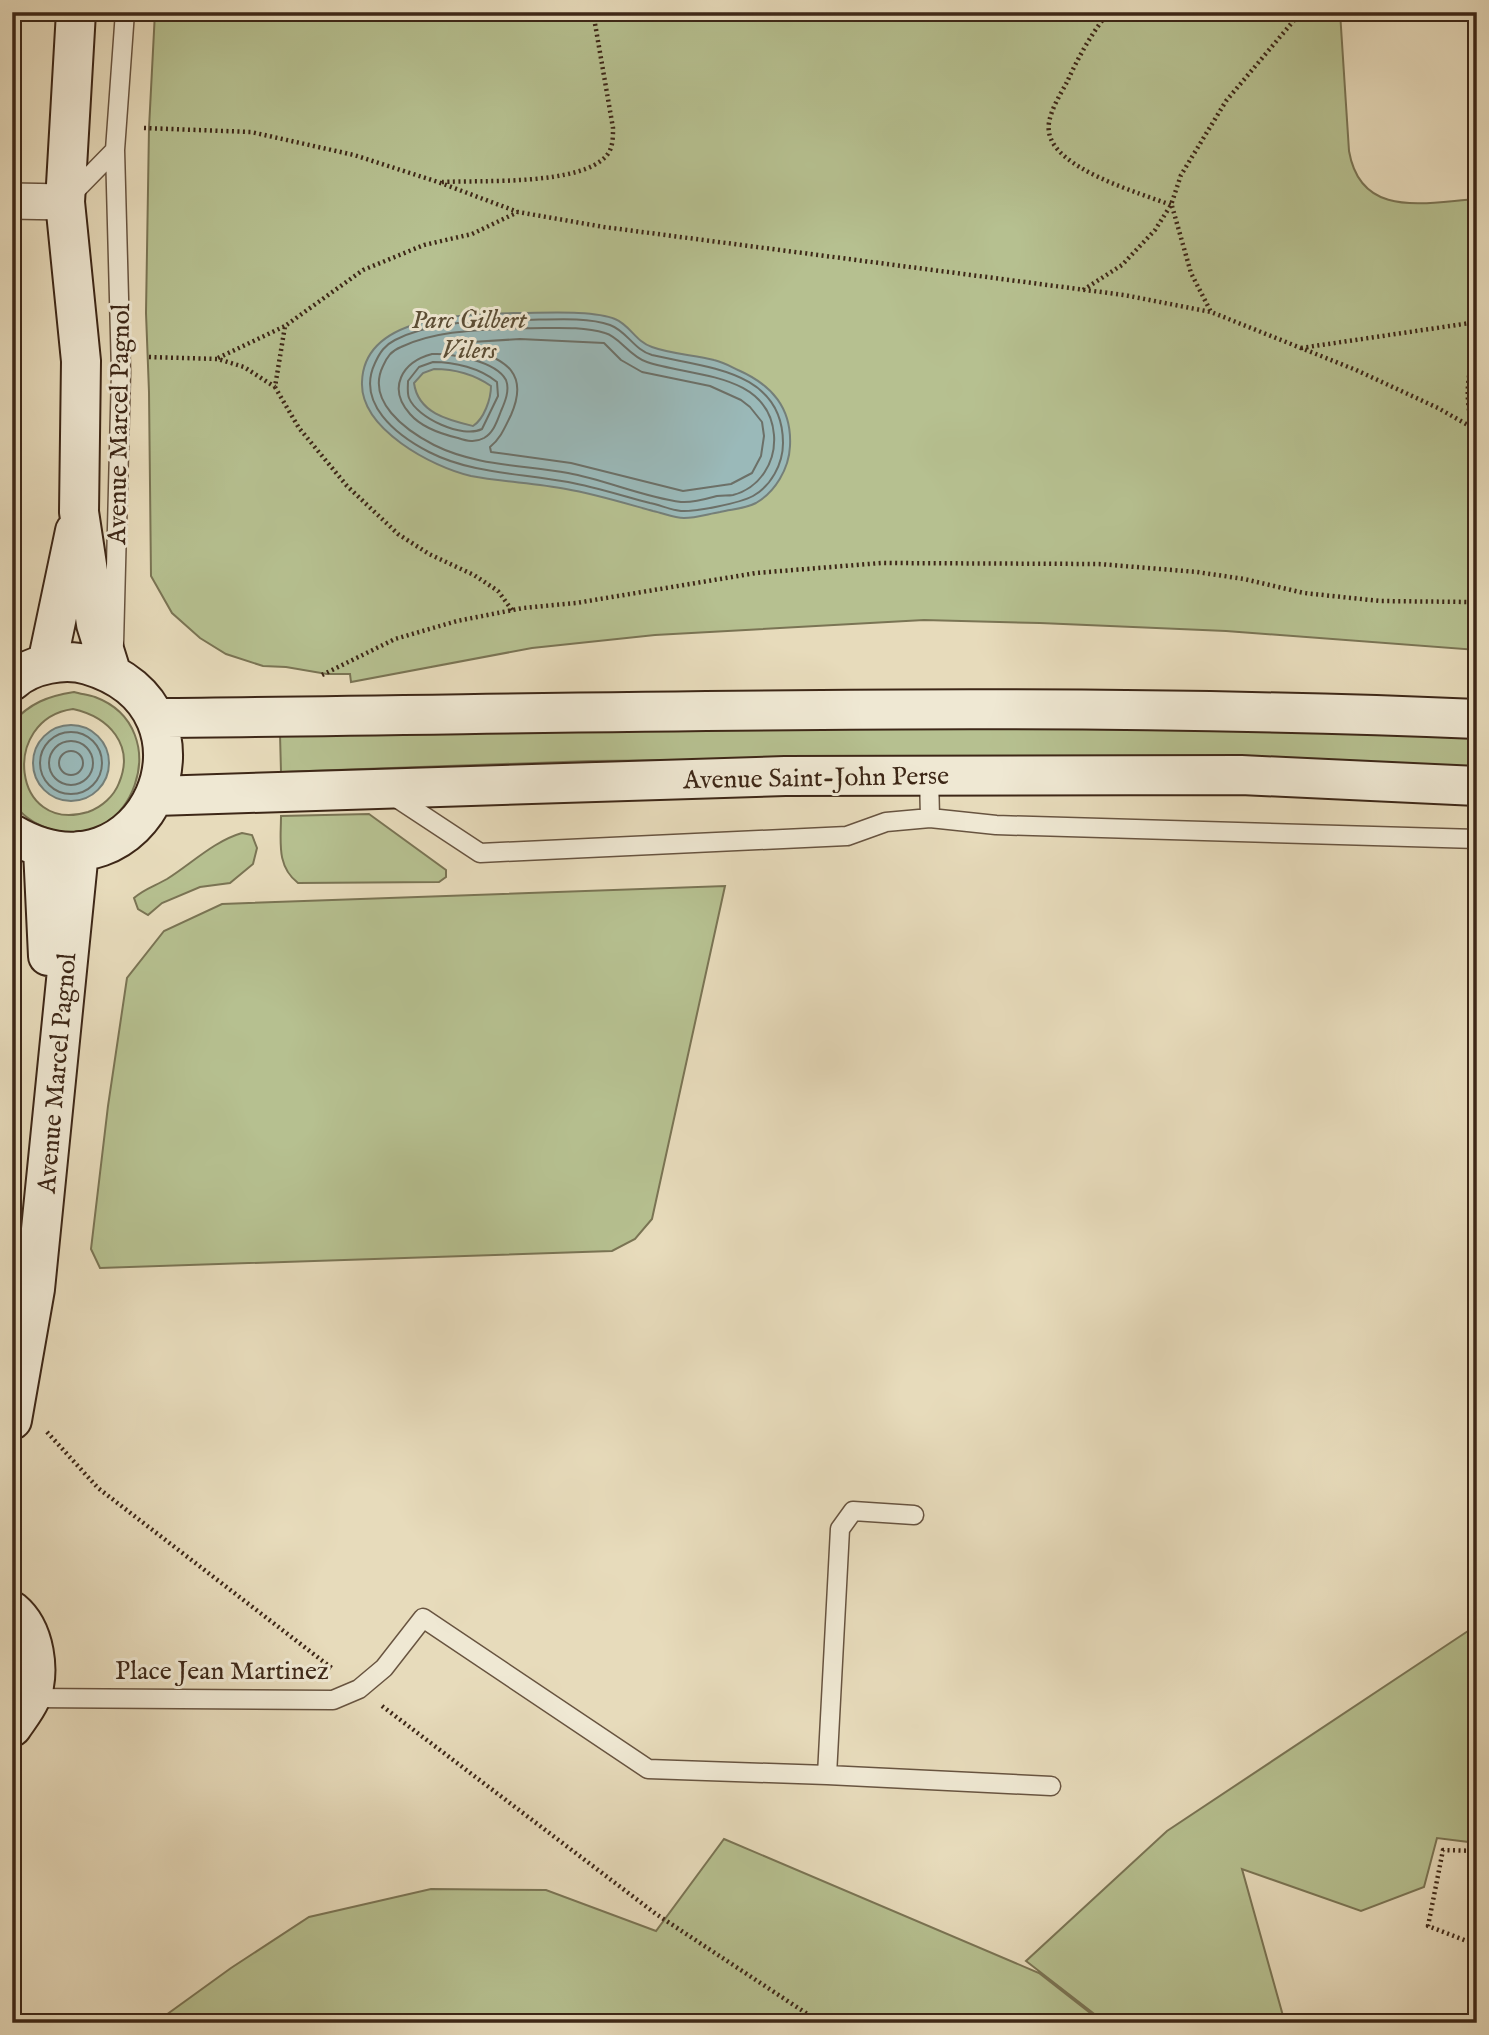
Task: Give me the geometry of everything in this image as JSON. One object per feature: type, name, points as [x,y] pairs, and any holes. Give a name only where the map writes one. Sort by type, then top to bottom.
[{"type":"main road","name":"Avenue Marcel Pagnol","points":[[76,12],[65,202],[81,361],[79,512],[96,624],[111,672]]},
{"type":"main road","name":"Avenue Marcel Pagnol","points":[[47,664],[79,512]]},
{"type":"main road","points":[[12,681],[17,676],[47,664],[80,663],[111,672],[138,691],[156,719],[164,750],[162,780],[156,796],[130,831],[103,846],[45,845]]},
{"type":"main road","points":[[156,719],[837,710],[1344,713],[1477,719]]},
{"type":"main road","name":"Avenue Saint-John Perse","points":[[156,796],[785,776],[1241,775],[1477,786]]},
{"type":"main road","name":"Avenue Marcel Pagnol","points":[[12,1267],[37,1104],[48,1000],[45,845]]},
{"type":"main road","name":"Avenue Marcel Pagnol","points":[[27,1423],[35,1289],[70,922],[45,845]]},
{"type":"main road","points":[[12,1611],[31,1641],[36,1670],[21,1712]]},
{"type":"street","points":[[12,201],[65,202]]},
{"type":"lane","name":"Avenue Marcel Pagnol","points":[[111,672],[116,625],[121,372],[115,150],[125,12]]},
{"type":"lane","points":[[65,202],[115,150]]},
{"type":"lane","points":[[929,775],[930,818]]},
{"type":"lane","points":[[381,788],[480,853],[847,836],[886,822],[930,818],[996,825],[1477,839]]},
{"type":"lane","points":[[914,1515],[852,1511],[841,1529],[827,1775],[1051,1786]]},
{"type":"lane","name":"Place Jean Martinez","points":[[21,1712],[333,1700],[359,1689],[384,1668],[423,1618],[648,1769],[827,1775]]},
{"type":"path","points":[[438,182],[552,177],[577,172],[608,154],[613,141],[613,128],[593,12]]},
{"type":"path","points":[[1109,12],[1074,66],[1060,94],[1049,123],[1049,133],[1055,147],[1070,161],[1096,175],[1171,205]]},
{"type":"path","points":[[1082,290],[1122,265],[1155,230],[1171,205],[1181,175],[1226,101],[1301,12]]},
{"type":"path","points":[[139,127],[251,132],[354,155],[518,212],[631,230],[1124,295],[1211,312],[1376,379],[1438,408],[1475,430]]},
{"type":"path","points":[[1171,205],[1192,273],[1211,312]]},
{"type":"path","points":[[218,359],[285,326],[363,270],[424,245],[472,234],[518,212]]},
{"type":"path","points":[[1301,348],[1477,322]]},
{"type":"path","points":[[275,387],[285,326]]},
{"type":"path","points":[[1475,430],[1468,411],[1468,387],[1469,368],[1477,349]]},
{"type":"path","points":[[138,356],[218,359],[244,367],[275,387],[299,428],[347,486],[398,534],[429,554],[474,575],[498,590],[512,610]]},
{"type":"path","points":[[314,676],[327,674],[353,658],[395,639],[457,621],[512,610],[576,603],[756,573],[881,563],[1099,564],[1197,572],[1244,579],[1304,593],[1380,601],[1471,602],[1477,595]]},
{"type":"path","points":[[27,1423],[99,1488],[656,1914],[821,2023]]},
{"type":"path","points":[[1477,1851],[1443,1850],[1428,1926],[1477,1945]]},
{"type":"path","points":[[806,2013],[806,2023]]},
{"type":"green space","name":"Parc Gilbert Vilers","points":[[155,12],[1340,12],[1349,151],[1356,173],[1367,188],[1381,197],[1398,202],[1477,199],[1477,650],[1226,631],[924,620],[655,635],[532,648],[351,682],[350,674],[327,674],[263,666],[226,654],[200,638],[172,613],[151,576],[146,313],[149,128]]},
{"type":"green space","points":[[74,692],[95,697],[120,713],[135,734],[139,760],[135,785],[123,807],[104,824],[79,832],[50,829],[39,824],[24,815],[12,801],[12,723],[33,705]],"holes":[[[73,709],[108,726],[116,735],[124,757],[123,769],[117,788],[103,804],[88,812],[63,815],[43,807],[31,792],[25,773],[26,752],[34,733],[50,717]]]},
{"type":"green space","points":[[622,725],[1477,731],[1477,767],[1255,757],[1055,756],[591,761],[281,772],[280,734]]},
{"type":"green space","points":[[369,814],[446,870],[446,877],[439,882],[298,883],[291,876],[281,852],[281,816]]},
{"type":"green space","points":[[242,833],[252,835],[257,848],[253,864],[230,883],[200,887],[162,903],[148,915],[138,909],[134,898],[138,895],[167,879],[212,847]]},
{"type":"green space","points":[[725,886],[652,1219],[635,1239],[612,1251],[100,1268],[91,1249],[127,978],[164,931],[222,904]]},
{"type":"green space","points":[[1477,1625],[1477,1843],[1437,1838],[1424,1887],[1361,1911],[1242,1869],[1285,2023],[1106,2023],[1026,1961],[1167,1831]]},
{"type":"green space","points":[[724,1839],[1039,1973],[1103,2023],[155,2023],[231,1968],[309,1917],[431,1889],[546,1890],[656,1931]]},
{"type":"water","points":[[499,313],[606,316],[625,325],[646,345],[717,361],[750,376],[778,399],[788,420],[789,455],[780,479],[769,493],[752,505],[698,517],[680,518],[577,491],[471,476],[419,455],[385,430],[365,399],[362,382],[367,359],[381,342],[400,330],[423,322]],"holes":[[[442,369],[457,371],[491,386],[486,408],[473,426],[436,414],[421,402],[414,383],[423,373]]]},
{"type":"water","points":[[71,725],[86,728],[98,736],[106,748],[109,763],[106,778],[98,790],[86,798],[71,801],[56,798],[44,790],[36,778],[33,763],[36,748],[44,736],[56,728]]}]
